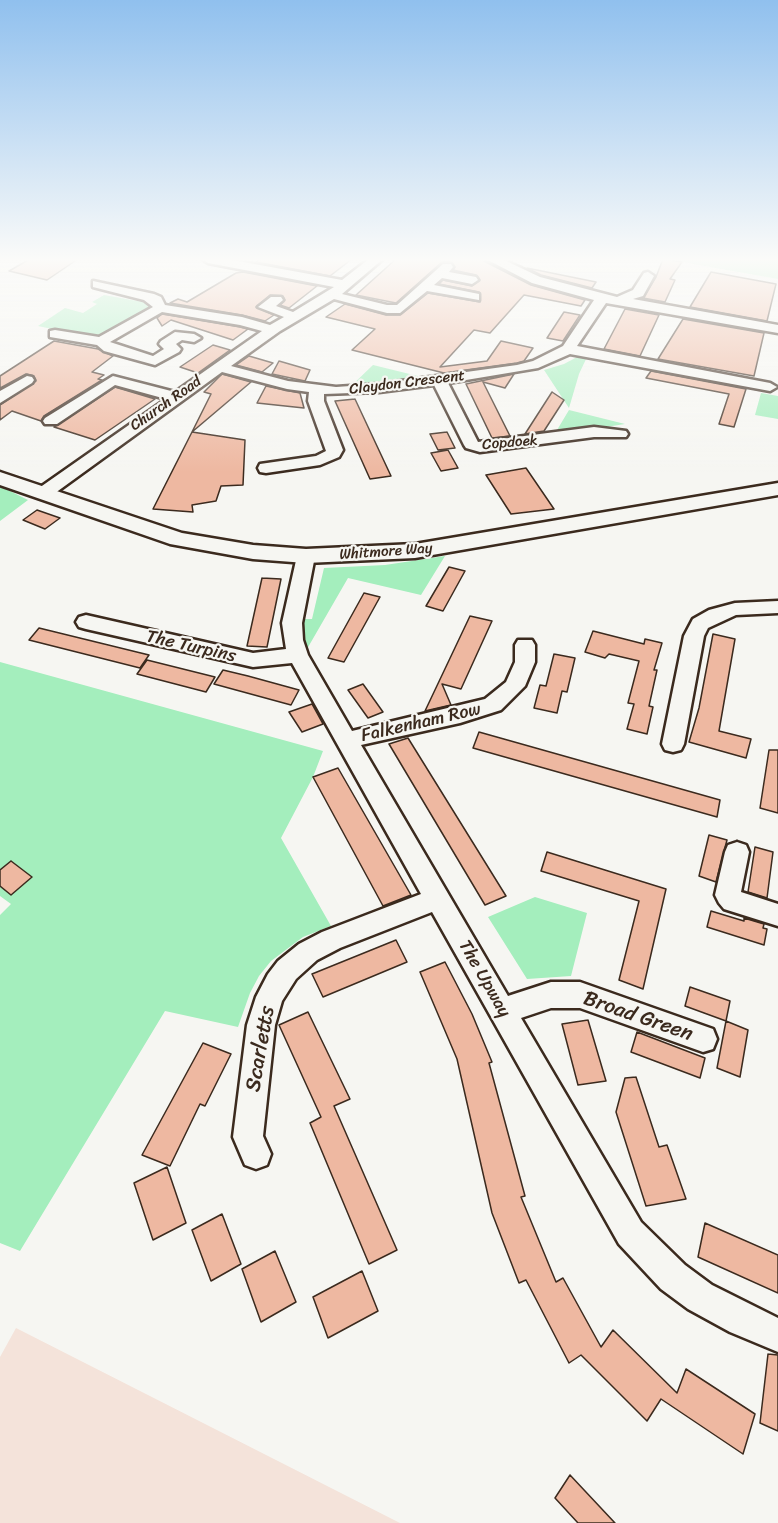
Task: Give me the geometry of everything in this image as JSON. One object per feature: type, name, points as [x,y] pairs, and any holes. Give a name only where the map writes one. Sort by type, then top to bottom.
[{"type":"street","points":[[55,334],[101,342],[125,330]]},
{"type":"street","name":"Church Road","points":[[45,492],[272,330]]},
{"type":"street","name":"Claydon Crescent","points":[[219,367],[316,390],[357,390],[517,369],[538,364],[568,349],[584,330]]},
{"type":"street","points":[[101,342],[109,348],[148,360],[157,360],[174,350],[166,344],[180,335],[194,338]]},
{"type":"street","points":[[568,349],[770,387]]},
{"type":"street","points":[[118,381],[148,360]]},
{"type":"street","points":[[0,399],[27,380]]},
{"type":"street","name":"Copdoek","points":[[439,380],[476,450],[594,432],[620,434]]},
{"type":"street","points":[[51,421],[108,381],[118,381],[176,397]]},
{"type":"street","points":[[266,468],[320,460],[333,454],[335,450],[316,402],[316,390]]},
{"type":"street","name":"Whitmore Way","points":[[0,478],[45,492],[130,525],[178,539],[245,551],[306,556],[425,550],[777,490]]},
{"type":"street","name":"The Upway","points":[[306,556],[292,623],[293,640],[298,655],[630,1233],[673,1277],[700,1297],[742,1320],[778,1335]]},
{"type":"street","points":[[674,744],[694,636],[700,624],[716,615],[735,609],[778,607]]},
{"type":"street","name":"The Turpins","points":[[86,622],[253,660],[298,655]]},
{"type":"street","name":"Falkenham Row","points":[[348,740],[460,716],[494,705],[515,686],[525,662],[525,645]]},
{"type":"street","points":[[737,852],[728,895],[733,901],[778,915]]},
{"type":"street","name":"Scarletts","points":[[256,1154],[248,1137],[261,1026],[278,983],[287,970],[308,952],[331,940],[437,898]]},
{"type":"street","name":"Broad Green","points":[[502,1011],[551,995],[580,995],[703,1039]]},
{"type":"shaded area","points":[[16,1328],[400,1523],[0,1523],[0,1357]]},
{"type":"green space","points":[[57,330],[115,330],[105,337],[95,338]]},
{"type":"green space","points":[[579,356],[587,357],[579,374],[569,408],[544,370],[564,364]]},
{"type":"green space","points":[[373,365],[426,378],[350,387]]},
{"type":"green space","points":[[761,393],[778,396],[778,419],[755,415]]},
{"type":"green space","points":[[569,410],[625,424],[554,435]]},
{"type":"green space","points":[[0,486],[28,500],[0,521]]},
{"type":"green space","points":[[445,556],[421,595],[348,578],[307,649],[302,636],[301,619],[312,619],[324,568],[385,565]]},
{"type":"green space","points":[[0,662],[323,751],[313,777],[281,838],[331,926],[303,937],[271,961],[259,976],[250,993],[238,1027],[165,1011],[20,1251],[0,1243],[0,915],[11,904],[0,896]]},
{"type":"green space","points":[[535,897],[587,913],[571,976],[527,979],[488,917]]},
{"type":"building","points":[[202,330],[247,330],[233,340]]},
{"type":"building","points":[[374,330],[474,330],[440,367],[487,361],[501,341],[533,348],[524,361],[517,363],[444,373],[352,350]]},
{"type":"building","points":[[474,330],[493,330],[490,333]]},
{"type":"building","points":[[552,330],[570,330],[563,341],[547,338]]},
{"type":"building","points":[[614,330],[652,330],[640,356],[604,349]]},
{"type":"building","points":[[676,330],[747,330],[764,333],[754,376],[658,359]]},
{"type":"building","points":[[54,341],[98,349],[113,356],[92,372],[104,375],[98,379],[102,380],[44,416],[41,421],[12,411],[0,420],[0,405],[36,381],[34,376],[26,374],[0,388],[0,376]]},
{"type":"building","points":[[213,345],[230,350],[198,373],[180,367]]},
{"type":"building","points":[[249,356],[273,363],[262,372],[236,365]]},
{"type":"building","points":[[279,361],[310,370],[305,381],[272,374]]},
{"type":"building","points":[[651,371],[746,389],[734,427],[719,424],[729,394],[646,378]]},
{"type":"building","points":[[222,374],[251,382],[192,432],[211,394],[204,392]]},
{"type":"building","points":[[514,374],[505,388],[483,382],[510,436],[492,438],[466,384]]},
{"type":"building","points":[[266,386],[300,393],[304,408],[257,403]]},
{"type":"building","points":[[115,387],[155,399],[95,440],[54,427]]},
{"type":"building","points":[[552,392],[564,400],[544,431],[525,434]]},
{"type":"building","points":[[355,399],[391,476],[370,479],[335,401]]},
{"type":"building","points":[[192,432],[245,440],[243,485],[221,486],[216,501],[192,505],[193,512],[153,509]]},
{"type":"building","points":[[447,432],[455,448],[438,450],[430,434]]},
{"type":"building","points":[[448,450],[458,468],[441,471],[431,453]]},
{"type":"building","points":[[526,468],[554,509],[511,514],[486,475]]},
{"type":"building","points":[[37,510],[60,518],[45,529],[23,520]]},
{"type":"building","points":[[449,567],[465,571],[443,611],[426,606]]},
{"type":"building","points":[[262,578],[281,579],[267,647],[247,646]]},
{"type":"building","points":[[364,593],[380,597],[344,662],[328,658]]},
{"type":"building","points":[[470,616],[492,621],[461,689],[442,684],[451,705],[425,711]]},
{"type":"building","points":[[39,628],[149,655],[140,668],[29,640]]},
{"type":"building","points":[[593,631],[644,644],[645,639],[662,643],[654,670],[657,670],[649,706],[653,707],[647,734],[627,729],[634,704],[628,703],[639,661],[609,654],[605,658],[585,652]]},
{"type":"building","points":[[713,634],[735,639],[719,731],[751,739],[746,758],[689,742],[699,708]]},
{"type":"building","points":[[554,654],[575,658],[567,692],[562,691],[557,713],[534,708],[540,685],[546,686]]},
{"type":"building","points":[[147,660],[215,677],[206,692],[137,674]]},
{"type":"building","points":[[223,670],[299,690],[291,705],[214,684]]},
{"type":"building","points":[[363,684],[383,712],[368,718],[348,690]]},
{"type":"building","points":[[312,704],[323,724],[302,732],[289,712]]},
{"type":"building","points":[[479,732],[720,800],[717,817],[473,748]]},
{"type":"building","points":[[408,738],[506,896],[485,905],[389,744]]},
{"type":"building","points":[[769,750],[778,750],[778,813],[760,808]]},
{"type":"building","points":[[338,768],[411,895],[383,906],[313,777]]},
{"type":"building","points":[[709,835],[727,840],[716,882],[699,876]]},
{"type":"building","points":[[755,847],[773,852],[767,898],[748,892]]},
{"type":"building","points":[[547,852],[666,889],[643,989],[619,980],[639,901],[541,871]]},
{"type":"building","points":[[11,861],[32,877],[11,895],[0,886],[0,870]]},
{"type":"building","points":[[711,911],[744,921],[744,918],[764,924],[763,928],[767,929],[764,945],[707,927]]},
{"type":"building","points":[[396,940],[407,962],[323,997],[312,974]]},
{"type":"building","points":[[445,962],[472,1014],[492,1062],[489,1063],[525,1196],[521,1197],[556,1282],[563,1278],[601,1347],[613,1330],[677,1393],[686,1369],[755,1414],[743,1454],[661,1399],[647,1421],[581,1355],[569,1363],[526,1280],[519,1283],[492,1213],[457,1059],[420,972]]},
{"type":"building","points":[[690,987],[730,1001],[726,1021],[685,1006]]},
{"type":"building","points":[[308,1012],[350,1099],[334,1106],[397,1250],[369,1264],[310,1123],[321,1117],[279,1025]]},
{"type":"building","points":[[588,1020],[606,1081],[578,1085],[562,1024]]},
{"type":"building","points":[[726,1021],[748,1030],[740,1077],[717,1068]]},
{"type":"building","points":[[637,1032],[705,1058],[700,1078],[631,1052]]},
{"type":"building","points":[[203,1043],[231,1054],[205,1106],[200,1104],[170,1166],[142,1155]]},
{"type":"building","points":[[636,1077],[659,1147],[667,1145],[686,1199],[646,1206],[616,1112],[625,1078]]},
{"type":"building","points":[[167,1167],[186,1223],[153,1240],[134,1183]]},
{"type":"building","points":[[222,1214],[241,1264],[211,1281],[192,1230]]},
{"type":"building","points":[[705,1223],[778,1255],[778,1293],[698,1257]]},
{"type":"building","points":[[275,1251],[296,1302],[261,1322],[242,1269]]},
{"type":"building","points":[[362,1271],[378,1311],[328,1338],[313,1297]]},
{"type":"building","points":[[768,1354],[778,1355],[778,1431],[760,1423]]},
{"type":"building","points":[[570,1475],[615,1523],[578,1523],[555,1498]]}]
